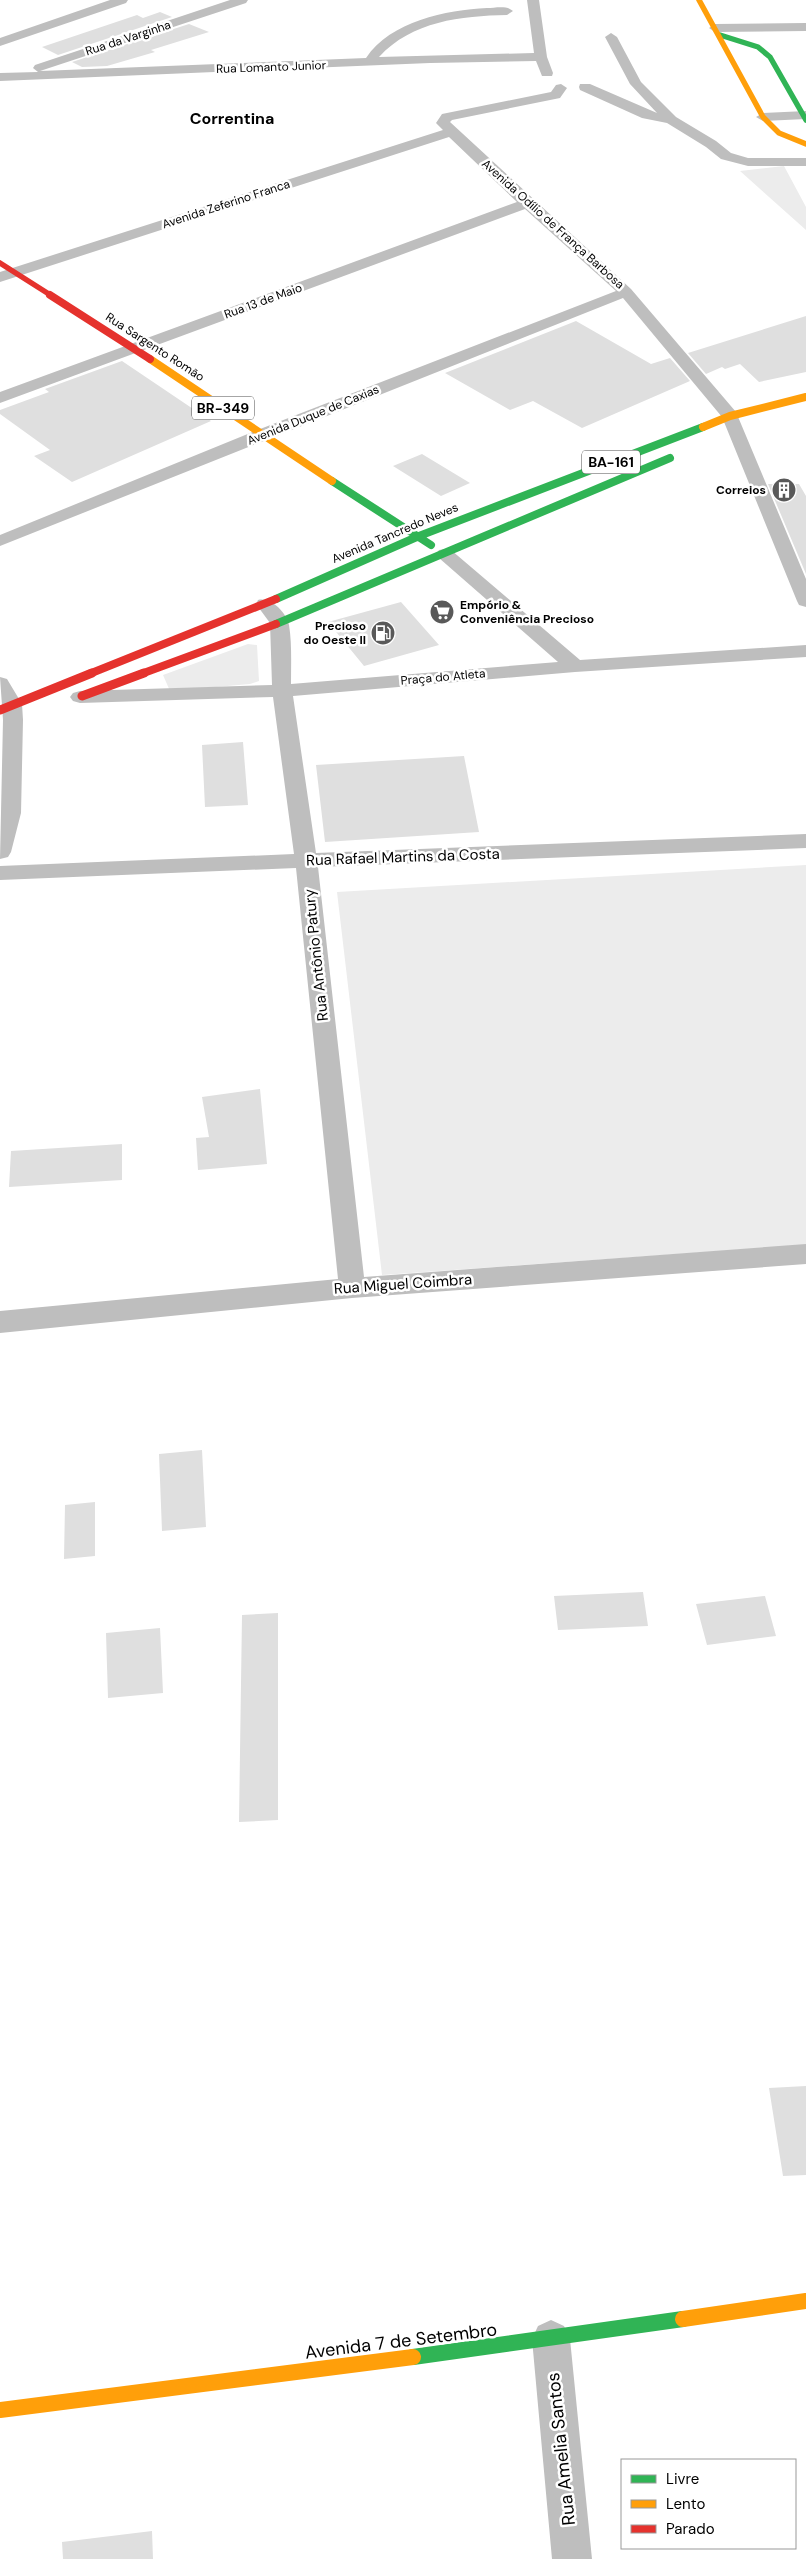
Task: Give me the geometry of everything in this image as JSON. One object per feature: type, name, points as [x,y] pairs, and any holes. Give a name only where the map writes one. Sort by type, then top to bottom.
[{"type":"main road","points":[[699,0],[763,117],[779,133],[806,144]]},
{"type":"main road","points":[[717,31],[758,47],[770,57],[805,117]]},
{"type":"main road","name":"Rua Sargento Romão","points":[[0,263],[7,275],[134,348],[261,435],[445,554]]},
{"type":"main road","name":"Avenida Tancredo Neves","points":[[9,715],[419,536],[734,427],[806,398]]},
{"type":"main road","name":"BA-161","points":[[445,554],[681,453]]},
{"type":"main road","points":[[76,698],[279,622],[445,554]]},
{"type":"main road","name":"Avenida 7 de Setembro","points":[[0,2410],[551,2339],[806,2301]]},
{"type":"street","points":[[0,42],[122,0]]},
{"type":"street","name":"Rua da Varginha","points":[[15,77],[242,0]]},
{"type":"street","points":[[533,0],[541,57],[551,82],[561,88],[636,84]]},
{"type":"street","points":[[369,63],[374,54],[400,34],[424,22],[444,15],[507,11]]},
{"type":"street","points":[[717,31],[806,27]]},
{"type":"street","points":[[611,37],[636,84],[671,120],[734,160],[748,162],[806,162]]},
{"type":"street","name":"Rua Lomanto Junior","points":[[0,77],[430,59],[541,57]]},
{"type":"street","points":[[63,60],[81,75]]},
{"type":"street","points":[[585,87],[647,115],[671,120]]},
{"type":"street","points":[[453,131],[443,123],[447,117],[554,95],[561,88]]},
{"type":"street","points":[[763,117],[805,117]]},
{"type":"street","name":"Avenida Odílio de França Barbosa","points":[[453,131],[526,203],[626,292],[734,427],[806,601]]},
{"type":"street","name":"Avenida Zeferino Franca","points":[[7,275],[453,131]]},
{"type":"street","name":"Rua 13 de Maio","points":[[0,398],[526,203]]},
{"type":"street","name":"Avenida Duque de Caxias","points":[[0,541],[261,435],[626,292]]},
{"type":"street","points":[[445,554],[575,666]]},
{"type":"street","points":[[266,604],[279,622]]},
{"type":"street","name":"Rua Antônio Patury","points":[[279,622],[282,691],[306,861],[352,1288]]},
{"type":"street","name":"Praça do Atleta","points":[[76,698],[282,691],[575,666],[806,651]]},
{"type":"street","points":[[0,683],[9,715],[10,813],[0,852]]},
{"type":"street","name":"Rua Rafael Martins da Costa","points":[[0,873],[806,841]]},
{"type":"street","name":"Rua Miguel Coimbra","points":[[0,1322],[352,1288],[806,1254]]},
{"type":"street","name":"Rua Amelia Santos","points":[[551,2339],[572,2559]]},
{"type":"shaded area","points":[[784,166],[806,207],[806,230],[740,171]]},
{"type":"shaded area","points":[[248,644],[257,645],[259,681],[250,684],[170,691],[163,675]]},
{"type":"shaded area","points":[[806,865],[806,1245],[382,1275],[337,892]]},
{"type":"building","points":[[160,12],[172,17],[58,55],[42,47],[137,15],[143,18]]},
{"type":"building","points":[[189,24],[209,32],[151,50],[155,52],[107,66],[82,67],[72,62]]},
{"type":"building","points":[[806,316],[806,372],[759,382],[740,364],[725,369],[722,367],[706,374],[688,353]]},
{"type":"building","points":[[576,321],[651,364],[670,358],[690,381],[582,428],[533,401],[510,410],[445,373]]},
{"type":"building","points":[[122,361],[211,421],[72,482],[34,456],[50,450],[0,414],[0,410],[49,392],[45,389]]},
{"type":"building","points":[[422,454],[470,483],[441,496],[393,466]]},
{"type":"building","points":[[768,484],[799,484],[806,496],[806,574]]},
{"type":"building","name":"Precioso do Oeste II","points":[[401,602],[439,645],[364,666],[328,622]]},
{"type":"building","points":[[243,742],[248,805],[205,807],[202,745]]},
{"type":"building","points":[[464,756],[479,832],[325,842],[316,765]]},
{"type":"building","points":[[260,1089],[267,1164],[198,1170],[196,1138],[209,1137],[202,1097]]},
{"type":"building","points":[[122,1144],[122,1180],[9,1187],[11,1151]]},
{"type":"building","points":[[202,1450],[206,1527],[162,1531],[159,1454]]},
{"type":"building","points":[[95,1502],[95,1556],[64,1559],[65,1505]]},
{"type":"building","points":[[643,1592],[648,1626],[558,1630],[554,1596]]},
{"type":"building","points":[[765,1596],[776,1636],[707,1645],[696,1604]]},
{"type":"building","points":[[278,1613],[278,1820],[239,1822],[242,1615]]},
{"type":"building","points":[[160,1628],[163,1693],[108,1698],[106,1633]]},
{"type":"building","points":[[806,2086],[806,2175],[783,2176],[769,2088]]},
{"type":"building","points":[[152,2531],[153,2559],[63,2559],[62,2542]]},
{"type":"traffic: fast","points":[[720,35],[758,47],[770,57],[806,120]]},
{"type":"traffic: fast","points":[[276,599],[419,536],[703,427]]},
{"type":"traffic: fast","points":[[276,624],[670,458]]},
{"type":"traffic: fast","points":[[332,481],[431,545]]},
{"type":"traffic: fast","points":[[413,2357],[683,2319]]},
{"type":"traffic: slow","points":[[699,0],[763,117],[779,133],[806,144]]},
{"type":"traffic: slow","points":[[150,359],[332,481]]},
{"type":"traffic: slow","points":[[703,427],[730,416],[806,397]]},
{"type":"traffic: slow","points":[[683,2319],[806,2301]]},
{"type":"traffic: slow","points":[[0,2410],[413,2357]]},
{"type":"traffic: jam","points":[[0,263],[150,359]]},
{"type":"traffic: jam","points":[[0,710],[276,599]]},
{"type":"traffic: jam","points":[[82,696],[276,624]]},
{"type":"place","name":"Correios","points":[[784,490]]},
{"type":"place","name":"Empório & Conveniência Precioso","points":[[442,612]]},
{"type":"place","name":"Precioso do Oeste II","points":[[383,633]]},
{"type":"district","name":"Correntina","points":[[232,118]]}]
